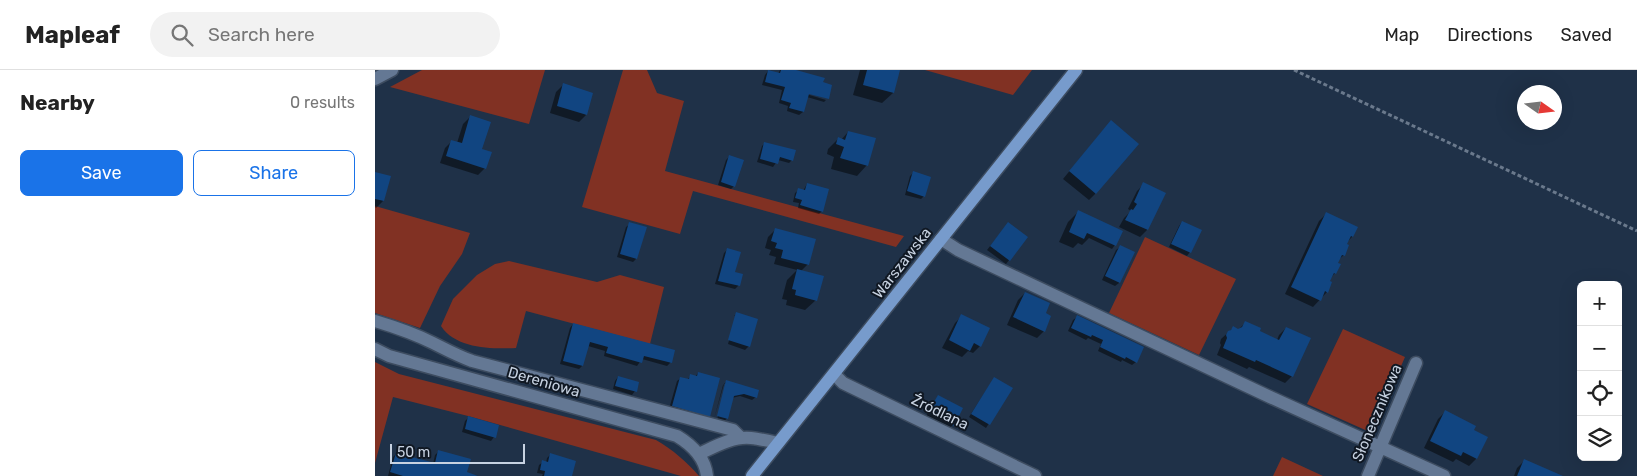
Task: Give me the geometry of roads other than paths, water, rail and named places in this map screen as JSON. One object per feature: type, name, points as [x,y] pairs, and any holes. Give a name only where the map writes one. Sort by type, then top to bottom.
[{"type":"main road","name":"Warszawska","points":[[752,476],[1076,70]]},
{"type":"street","points":[[375,79],[393,70]]},
{"type":"street","points":[[941,239],[967,254],[1270,397],[1444,476]]},
{"type":"street","points":[[375,321],[432,342],[456,356],[733,430],[741,438]]},
{"type":"street","name":"Dereniowa","points":[[375,349],[389,356],[677,436],[689,443],[699,454],[707,476]]},
{"type":"street","name":"Słonecznikowa","points":[[1368,476],[1416,363]]},
{"type":"street","name":"Źródlana","points":[[834,374],[843,384],[1035,476]]},
{"type":"street","points":[[699,454],[721,444],[741,438],[778,443]]}]
